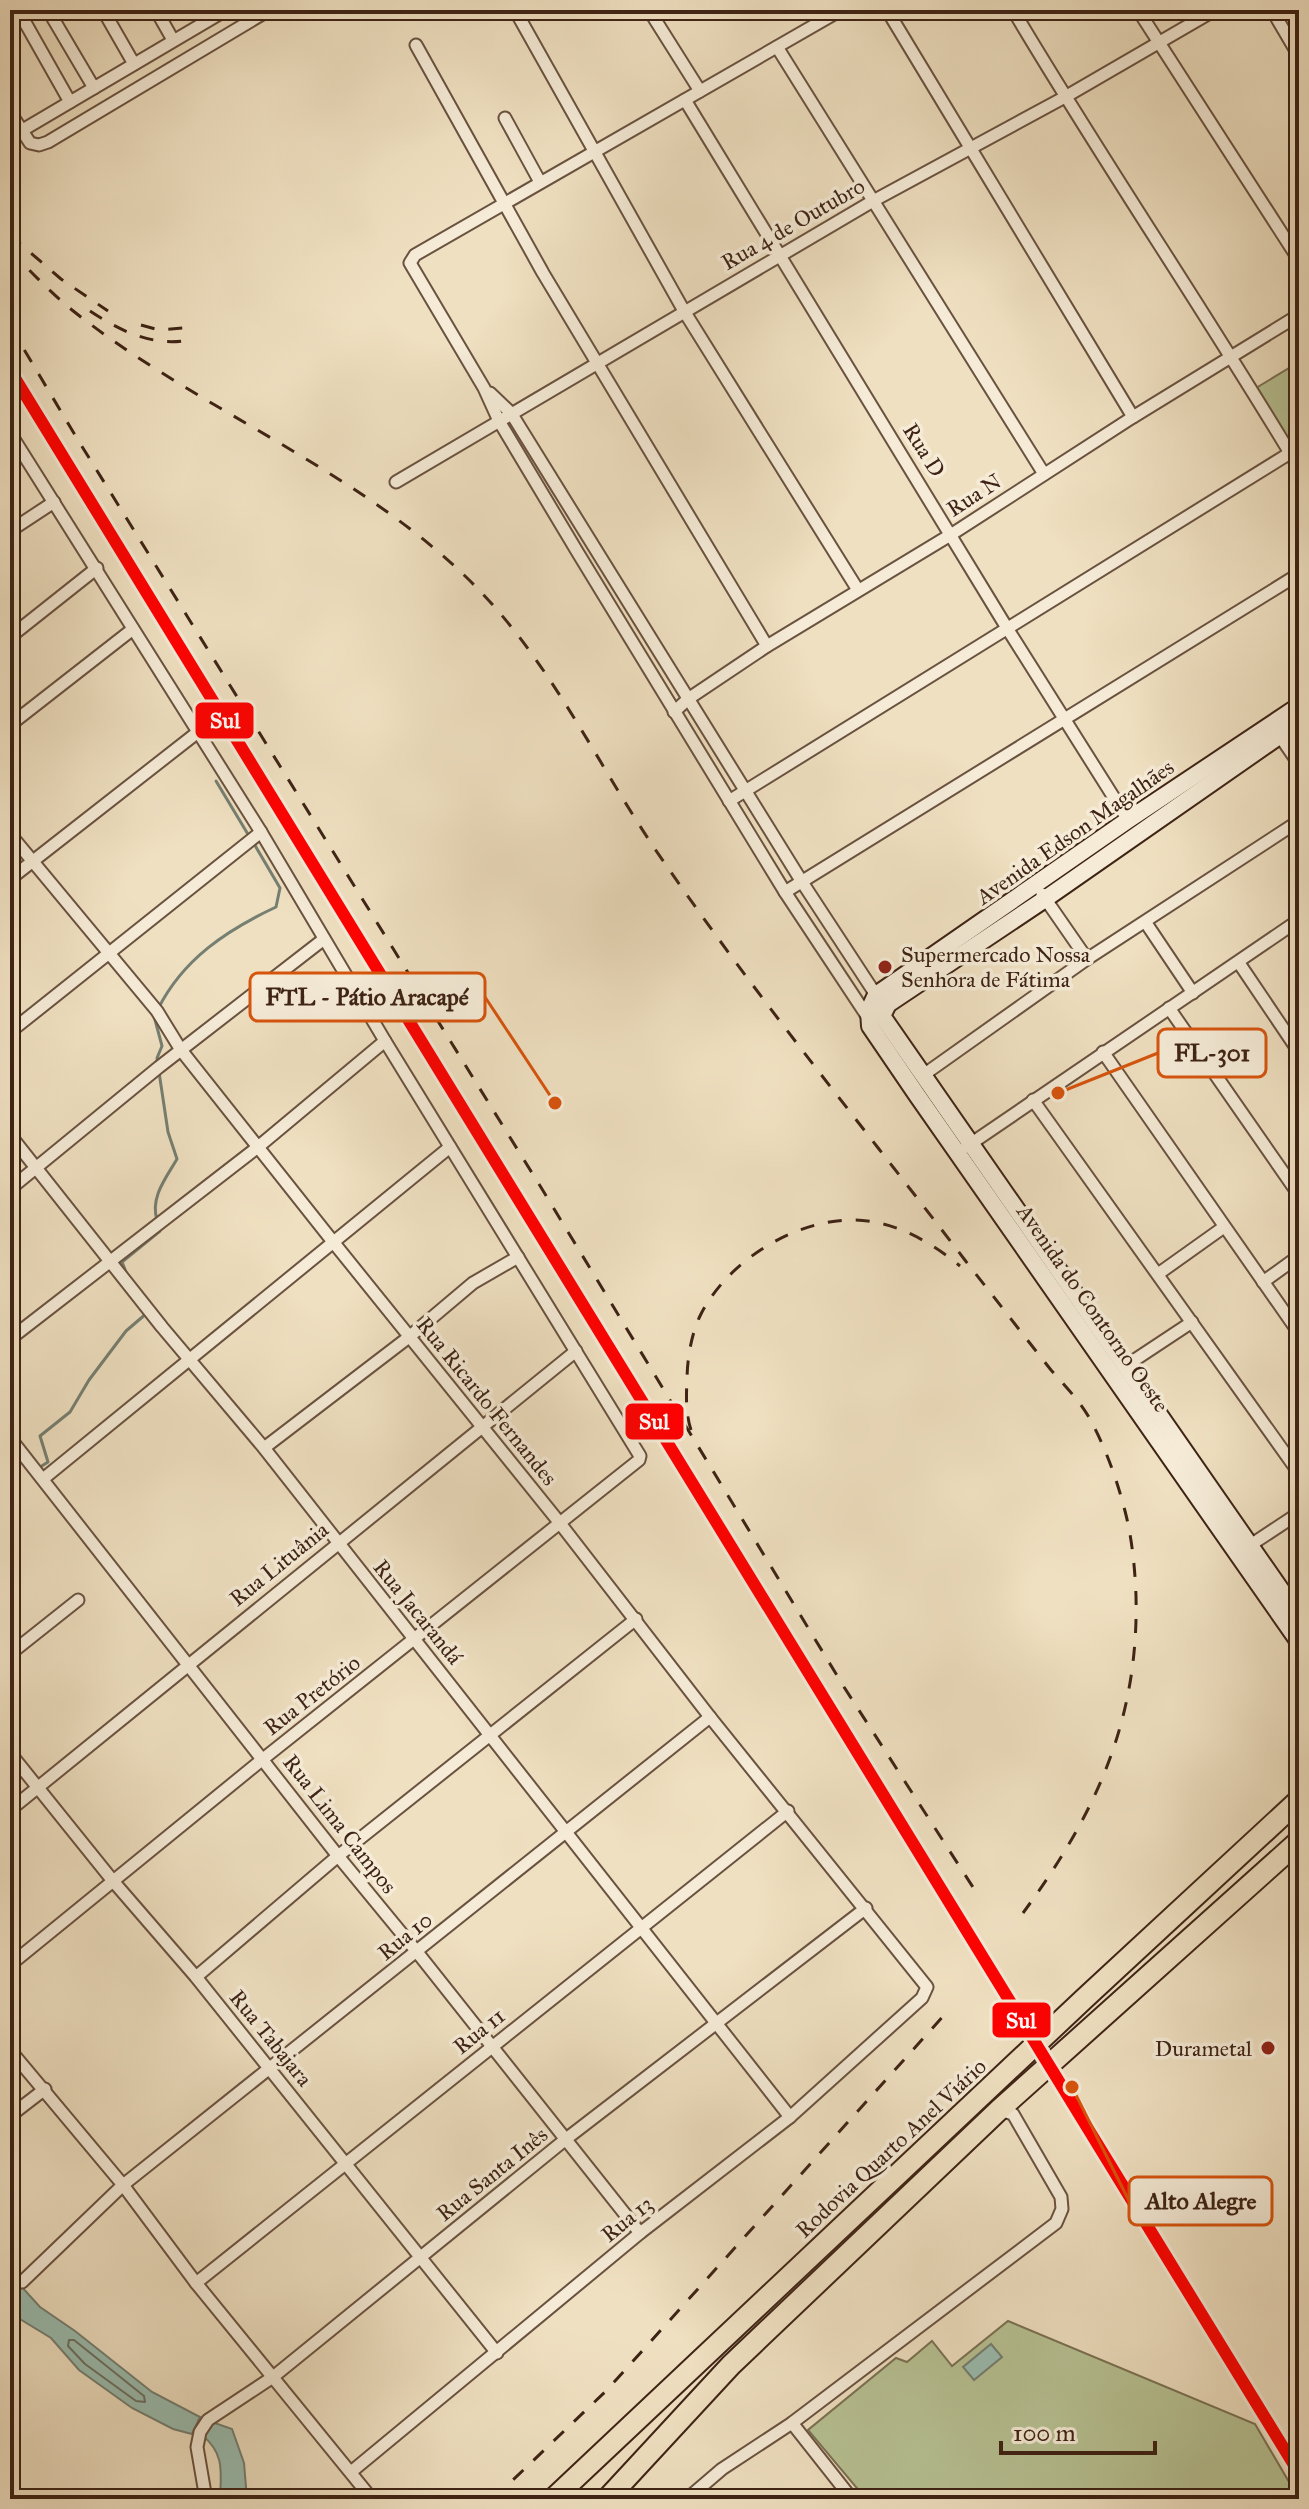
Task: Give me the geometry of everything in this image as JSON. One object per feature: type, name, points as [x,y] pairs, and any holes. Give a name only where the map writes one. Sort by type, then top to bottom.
[{"type":"highway","name":"Rodovia Quarto Anel Viário","points":[[553,2499],[1299,1800]]},
{"type":"highway","name":"Rodovia Quarto Anel Viário","points":[[607,2499],[731,2365],[1019,2090],[1299,1841]]},
{"type":"street","points":[[18,10],[70,102]]},
{"type":"street","points":[[48,10],[94,88]]},
{"type":"street","points":[[103,10],[134,64]]},
{"type":"street","points":[[156,10],[176,66]]},
{"type":"street","points":[[21,131],[229,10],[242,26]]},
{"type":"street","points":[[10,112],[33,144],[48,142],[269,10]]},
{"type":"street","points":[[515,10],[684,311],[858,590]]},
{"type":"street","points":[[649,10],[700,91]]},
{"type":"street","points":[[841,10],[595,153],[505,201],[415,255],[410,263],[484,388],[499,421],[674,712],[785,892],[869,1019]]},
{"type":"street","points":[[887,10],[1133,417]]},
{"type":"street","points":[[1013,10],[1065,97],[1232,356],[1299,468]]},
{"type":"street","points":[[1138,10],[1299,260]]},
{"type":"street","name":"Rua 4 de Outubro","points":[[396,482],[873,201],[1065,97],[1215,10]]},
{"type":"street","points":[[1272,10],[1299,56]]},
{"type":"street","points":[[416,45],[543,273],[767,646]]},
{"type":"street","points":[[777,47],[1044,474]]},
{"type":"street","name":"Rua D","points":[[685,100],[1007,628],[1128,820]]},
{"type":"street","points":[[505,118],[540,182]]},
{"type":"street","name":"Rua N","points":[[674,712],[688,699],[767,646],[952,534],[1299,315]]},
{"type":"street","points":[[484,388],[511,413],[802,882],[882,1000],[870,1005],[869,1019]]},
{"type":"street","points":[[10,433],[261,832],[385,1041],[576,1351]]},
{"type":"street","points":[[729,801],[1290,453]]},
{"type":"street","points":[[10,531],[54,502]]},
{"type":"street","points":[[578,553],[593,545]]},
{"type":"street","points":[[10,637],[97,568]]},
{"type":"street","points":[[785,892],[1299,574]]},
{"type":"street","points":[[10,725],[133,629]]},
{"type":"street","name":"Avenida Edson Magalhães","points":[[882,1000],[1276,730],[1299,706]]},
{"type":"street","name":"Avenida Edson Magalhães","points":[[1041,893],[1128,820],[1276,730],[1299,722]]},
{"type":"street","points":[[1276,730],[1299,764]]},
{"type":"street","points":[[10,879],[198,732]]},
{"type":"street","points":[[922,1076],[1087,959],[1299,821]]},
{"type":"street","points":[[10,1032],[261,832]]},
{"type":"street","name":"Rua Ricardo Fernandes","points":[[10,834],[157,1011],[181,1050],[636,1619],[710,1717],[866,1908],[927,1987],[925,1994]]},
{"type":"street","points":[[1041,893],[1087,959]]},
{"type":"street","points":[[808,926],[824,916]]},
{"type":"street","points":[[964,1148],[1299,920]]},
{"type":"street","points":[[1146,923],[1193,993]]},
{"type":"street","points":[[822,948],[838,938]]},
{"type":"street","points":[[10,1189],[324,939]]},
{"type":"street","points":[[1239,963],[1299,1052]]},
{"type":"street","name":"Avenida do Contorno Oeste","points":[[882,1000],[882,1017],[922,1076],[964,1148]]},
{"type":"street","points":[[1169,1008],[1295,1181],[1299,1195]]},
{"type":"street","name":"Avenida do Contorno Oeste","points":[[869,1019],[870,1026],[964,1148],[1244,1549],[1295,1615],[1299,1642]]},
{"type":"street","points":[[10,1339],[258,1147],[385,1041]]},
{"type":"street","points":[[1103,1052],[1299,1333]]},
{"type":"street","points":[[1033,1100],[1299,1473]]},
{"type":"street","name":"Rua Jacarandá","points":[[10,1135],[264,1448],[790,2117]]},
{"type":"street","points":[[43,1479],[450,1147]]},
{"type":"street","points":[[1158,1274],[1224,1227]]},
{"type":"street","points":[[1263,1282],[1299,1256]]},
{"type":"street","points":[[264,1448],[409,1337],[473,1283],[518,1257]]},
{"type":"street","name":"Avenida do Contorno Oeste","points":[[1054,1276],[1127,1365],[1151,1414]]},
{"type":"street","points":[[1127,1365],[1192,1322]]},
{"type":"street","name":"Rua Lituânia","points":[[10,1810],[576,1351]]},
{"type":"street","name":"Rua Pretório","points":[[10,1965],[640,1458],[640,1453],[576,1351]]},
{"type":"street","name":"Rua Lima Campos","points":[[10,1438],[338,1856],[640,2233]]},
{"type":"street","points":[[1244,1549],[1299,1513]]},
{"type":"street","points":[[10,1654],[78,1600]]},
{"type":"street","points":[[196,1977],[338,1856],[636,1619]]},
{"type":"street","name":"Rua 10","points":[[22,2282],[123,2185],[710,1717]]},
{"type":"street","name":"Rua Tabajara","points":[[10,1753],[347,2163],[497,2353]]},
{"type":"street","name":"Rua 11","points":[[196,2283],[788,1811]]},
{"type":"street","name":"Rua Santa Inês","points":[[206,2499],[197,2447],[208,2420],[273,2377],[566,2139],[866,1908]]},
{"type":"street","name":"Rua 13","points":[[351,2472],[640,2233],[790,2117],[925,1994]]},
{"type":"street","points":[[10,2050],[123,2185],[196,2283],[372,2499]]},
{"type":"street","points":[[10,2116],[45,2089]]},
{"type":"street","points":[[687,2499],[722,2469],[792,2423],[1056,2223],[1062,2209],[1061,2197],[1013,2114],[999,2110]]},
{"type":"street","points":[[792,2423],[852,2499]]},
{"type":"green space","points":[[1299,362],[1299,458],[1256,388]]},
{"type":"green space","points":[[1008,2321],[1255,2424],[1299,2499],[866,2499],[808,2430],[896,2358],[907,2362],[932,2341],[952,2366]]},
{"type":"water","points":[[10,2274],[40,2307],[152,2392],[200,2417],[192,2434],[173,2429],[132,2408],[79,2370],[51,2338],[10,2313]]},
{"type":"water","points":[[991,2344],[1002,2357],[974,2380],[963,2367]]},
{"type":"water","points":[[209,2421],[232,2429],[244,2463],[247,2499],[220,2499],[218,2456],[202,2435]]},
{"type":"waterway","points":[[216,781],[249,836]]},
{"type":"waterway","points":[[158,1009],[180,975],[208,948],[276,907],[280,888],[253,842]]},
{"type":"waterway","points":[[154,1016],[162,1046],[157,1058],[158,1065]]},
{"type":"waterway","points":[[157,1220],[157,1196],[177,1159],[168,1132],[159,1072]]},
{"type":"waterway","points":[[128,1277],[122,1262],[160,1231],[159,1228]]},
{"type":"waterway","points":[[37,1469],[48,1462],[40,1436],[70,1412],[89,1380],[126,1331],[147,1313]]},
{"type":"railway","points":[[10,235],[61,279],[108,311]]},
{"type":"railway","points":[[10,250],[64,303],[119,345],[372,501],[464,575],[495,608],[548,678],[641,828],[702,917],[1087,1414],[1115,1476],[1131,1542],[1136,1596],[1130,1684],[1108,1765],[1091,1803],[1049,1876],[1023,1913]]},
{"type":"railway","points":[[90,311],[137,336],[163,341],[189,340]]},
{"type":"railway","points":[[141,325],[159,330],[183,328]]},
{"type":"railway","points":[[10,326],[542,1189],[844,1687],[978,1895]]},
{"type":"railway","points":[[691,1430],[687,1373],[697,1323],[712,1296],[727,1278],[765,1247],[809,1227],[832,1222],[870,1221],[912,1234],[960,1266]]},
{"type":"railway","points":[[493,2499],[607,2390],[946,2013]]},
{"type":"transit line","name":"Sul","points":[[10,370],[1299,2473]]},
{"type":"place","name":"Supermercado Nossa Senhora de Fátima","points":[[885,967]]},
{"type":"place","name":"FL-301","points":[[1058,1093]]},
{"type":"place","name":"FTL - Pátio Aracapé","points":[[555,1103]]},
{"type":"place","name":"Durametal","points":[[1268,2048]]},
{"type":"place","name":"Alto Alegre","points":[[1072,2087]]}]
